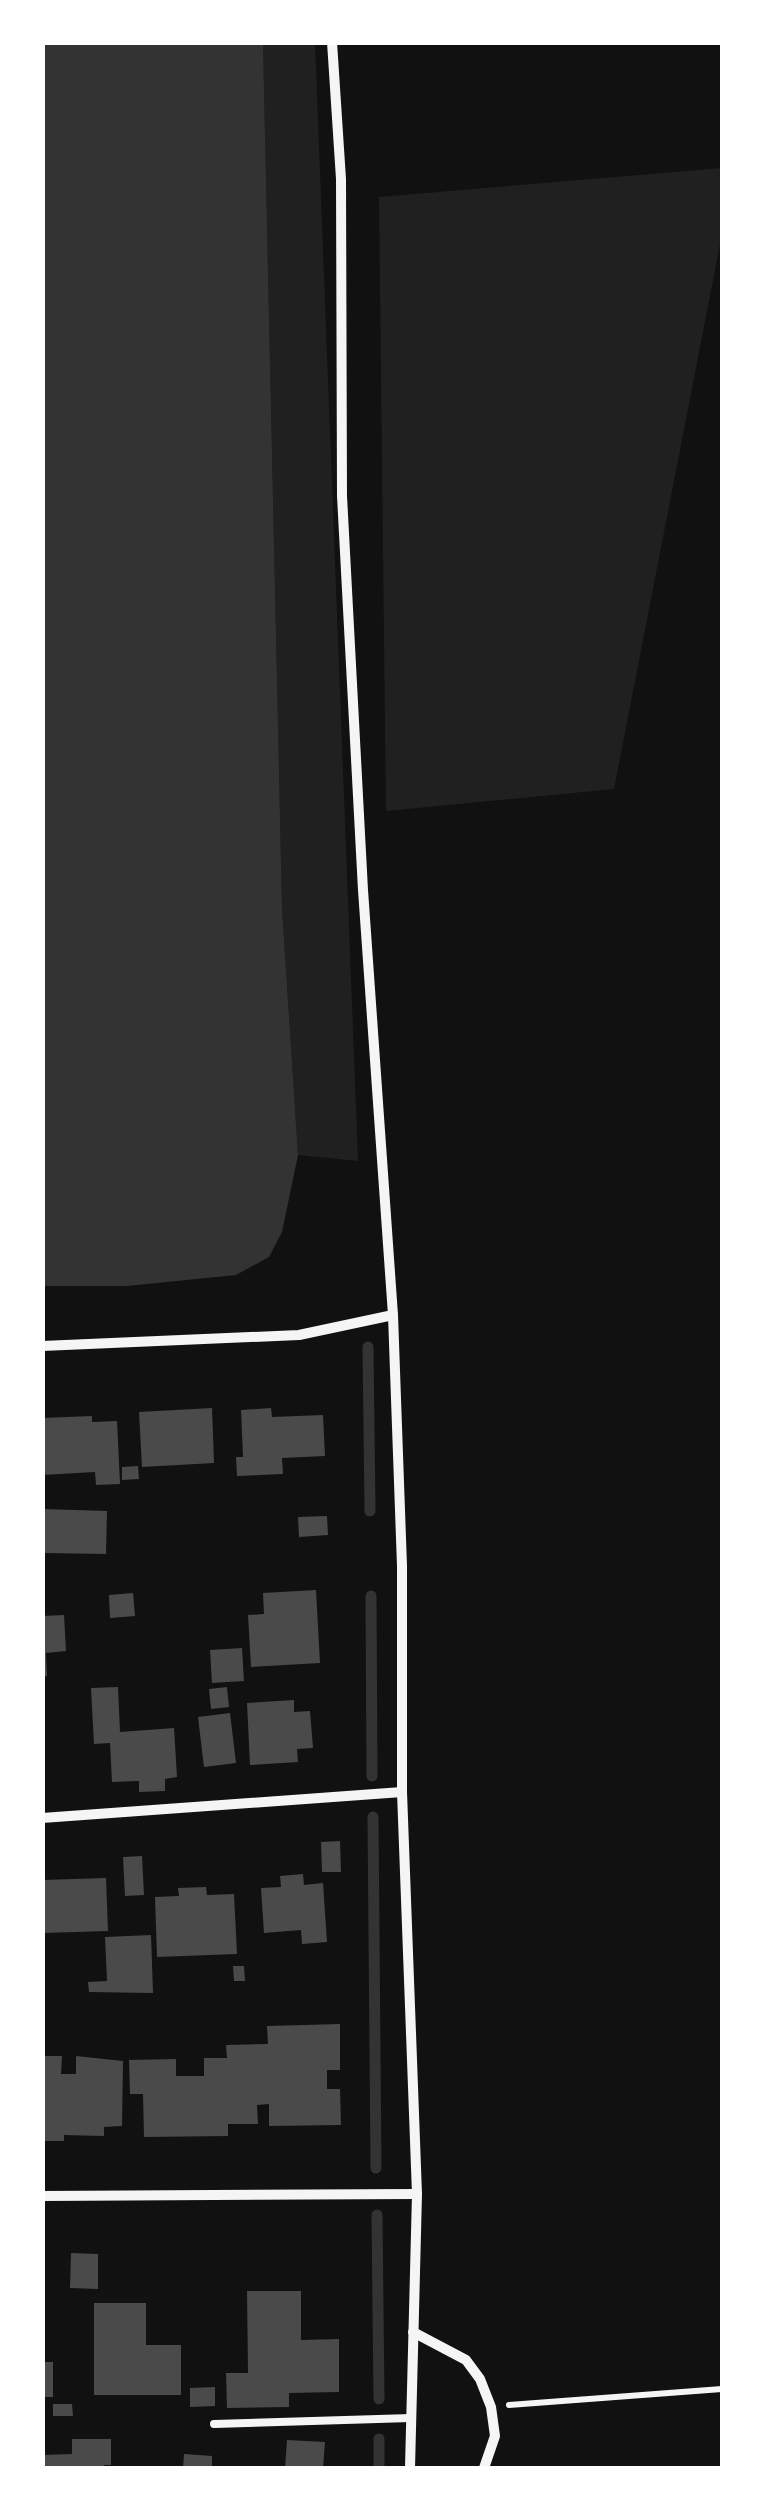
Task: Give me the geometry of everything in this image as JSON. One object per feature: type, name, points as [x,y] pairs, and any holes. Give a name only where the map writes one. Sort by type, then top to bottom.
[{"type":"street","points":[[332,42],[340,180],[342,496],[362,890],[393,1315],[402,1566],[402,1792],[417,2194],[410,2468]]},
{"type":"street","points":[[42,1346],[299,1335],[393,1315]]},
{"type":"street","points":[[42,1818],[402,1792]]},
{"type":"street","points":[[42,2196],[417,2194]]},
{"type":"street","points":[[413,2332],[466,2360],[480,2379],[495,2436],[484,2468]]},
{"type":"lane","points":[[214,2424],[411,2418]]},
{"type":"path","points":[[490,2407],[722,2388]]},
{"type":"shaded area","points":[[43,42],[263,43],[282,908],[298,1155],[282,1232],[269,1257],[236,1275],[127,1286],[43,1286]]},
{"type":"shaded area","points":[[263,43],[315,43],[358,1161],[298,1155],[282,908]]},
{"type":"shaded area","points":[[722,168],[722,234],[614,789],[386,811],[379,197]]},
{"type":"building","points":[[212,1408],[214,1463],[142,1467],[139,1412]]},
{"type":"building","points":[[271,1408],[272,1417],[323,1415],[325,1456],[282,1458],[283,1474],[237,1476],[236,1457],[243,1457],[241,1410]]},
{"type":"building","points":[[92,1416],[92,1422],[117,1421],[120,1484],[96,1485],[95,1472],[42,1475],[42,1418]]},
{"type":"building","points":[[138,1466],[139,1479],[122,1480],[122,1467]]},
{"type":"building","points":[[42,1509],[107,1511],[106,1554],[42,1553]]},
{"type":"building","points":[[327,1516],[328,1535],[299,1537],[298,1517]]},
{"type":"building","points":[[316,1590],[320,1663],[251,1667],[248,1615],[264,1614],[263,1593]]},
{"type":"building","points":[[133,1593],[135,1616],[110,1618],[109,1595]]},
{"type":"building","points":[[64,1615],[66,1651],[46,1653],[47,1676],[42,1677],[42,1616]]},
{"type":"building","points":[[242,1648],[244,1681],[212,1683],[210,1650]]},
{"type":"building","points":[[118,1687],[120,1732],[174,1728],[177,1777],[165,1779],[165,1791],[139,1792],[139,1781],[112,1782],[110,1743],[94,1744],[91,1688]]},
{"type":"building","points":[[227,1687],[229,1707],[211,1709],[209,1689]]},
{"type":"building","points":[[294,1700],[294,1712],[310,1711],[313,1748],[297,1749],[298,1762],[250,1765],[247,1703]]},
{"type":"building","points":[[230,1713],[236,1763],[204,1767],[198,1717]]},
{"type":"building","points":[[340,1841],[341,1872],[322,1872],[321,1842]]},
{"type":"building","points":[[142,1856],[144,1895],[125,1896],[123,1857]]},
{"type":"building","points":[[303,1874],[304,1885],[323,1883],[327,1942],[302,1944],[301,1930],[264,1933],[261,1888],[281,1887],[280,1876]]},
{"type":"building","points":[[106,1878],[108,1931],[42,1933],[42,1880]]},
{"type":"building","points":[[206,1887],[207,1895],[234,1894],[237,1954],[157,1957],[155,1897],[179,1896],[178,1888]]},
{"type":"building","points":[[151,1935],[153,1993],[89,1992],[88,1982],[107,1981],[105,1937]]},
{"type":"building","points":[[233,1966],[244,1966],[245,1981],[234,1981]]},
{"type":"building","points":[[340,2024],[340,2070],[327,2070],[327,2089],[340,2089],[341,2125],[269,2126],[269,2104],[257,2105],[258,2124],[228,2124],[228,2136],[144,2137],[143,2094],[130,2094],[129,2060],[176,2059],[176,2076],[204,2076],[204,2058],[227,2058],[226,2045],[268,2044],[267,2026]]},
{"type":"building","points":[[42,2056],[62,2056],[61,2074],[76,2074],[76,2056],[123,2061],[122,2126],[104,2127],[104,2136],[64,2135],[64,2141],[42,2141]]},
{"type":"building","points":[[71,2253],[98,2254],[98,2289],[70,2288]]},
{"type":"building","points":[[247,2291],[301,2291],[301,2340],[339,2339],[339,2392],[289,2393],[289,2407],[227,2408],[226,2373],[248,2373]]},
{"type":"building","points":[[94,2303],[146,2303],[146,2345],[181,2345],[181,2395],[94,2395]]},
{"type":"building","points":[[42,2362],[53,2362],[53,2397],[42,2397]]},
{"type":"building","points":[[215,2387],[215,2406],[190,2407],[190,2388]]},
{"type":"building","points":[[53,2404],[72,2404],[73,2416],[53,2416]]},
{"type":"building","points":[[72,2439],[111,2439],[111,2465],[42,2468],[42,2455],[72,2454]]},
{"type":"building","points":[[287,2440],[325,2442],[323,2468],[285,2468]]},
{"type":"building","points":[[184,2454],[212,2456],[212,2468],[183,2468]]},
{"type":"waterway","points":[[368,1347],[370,1511]]},
{"type":"waterway","points":[[371,1596],[372,1776]]},
{"type":"waterway","points":[[373,1817],[376,2168]]},
{"type":"waterway","points":[[377,2215],[379,2399]]},
{"type":"waterway","points":[[379,2439],[379,2468]]}]
